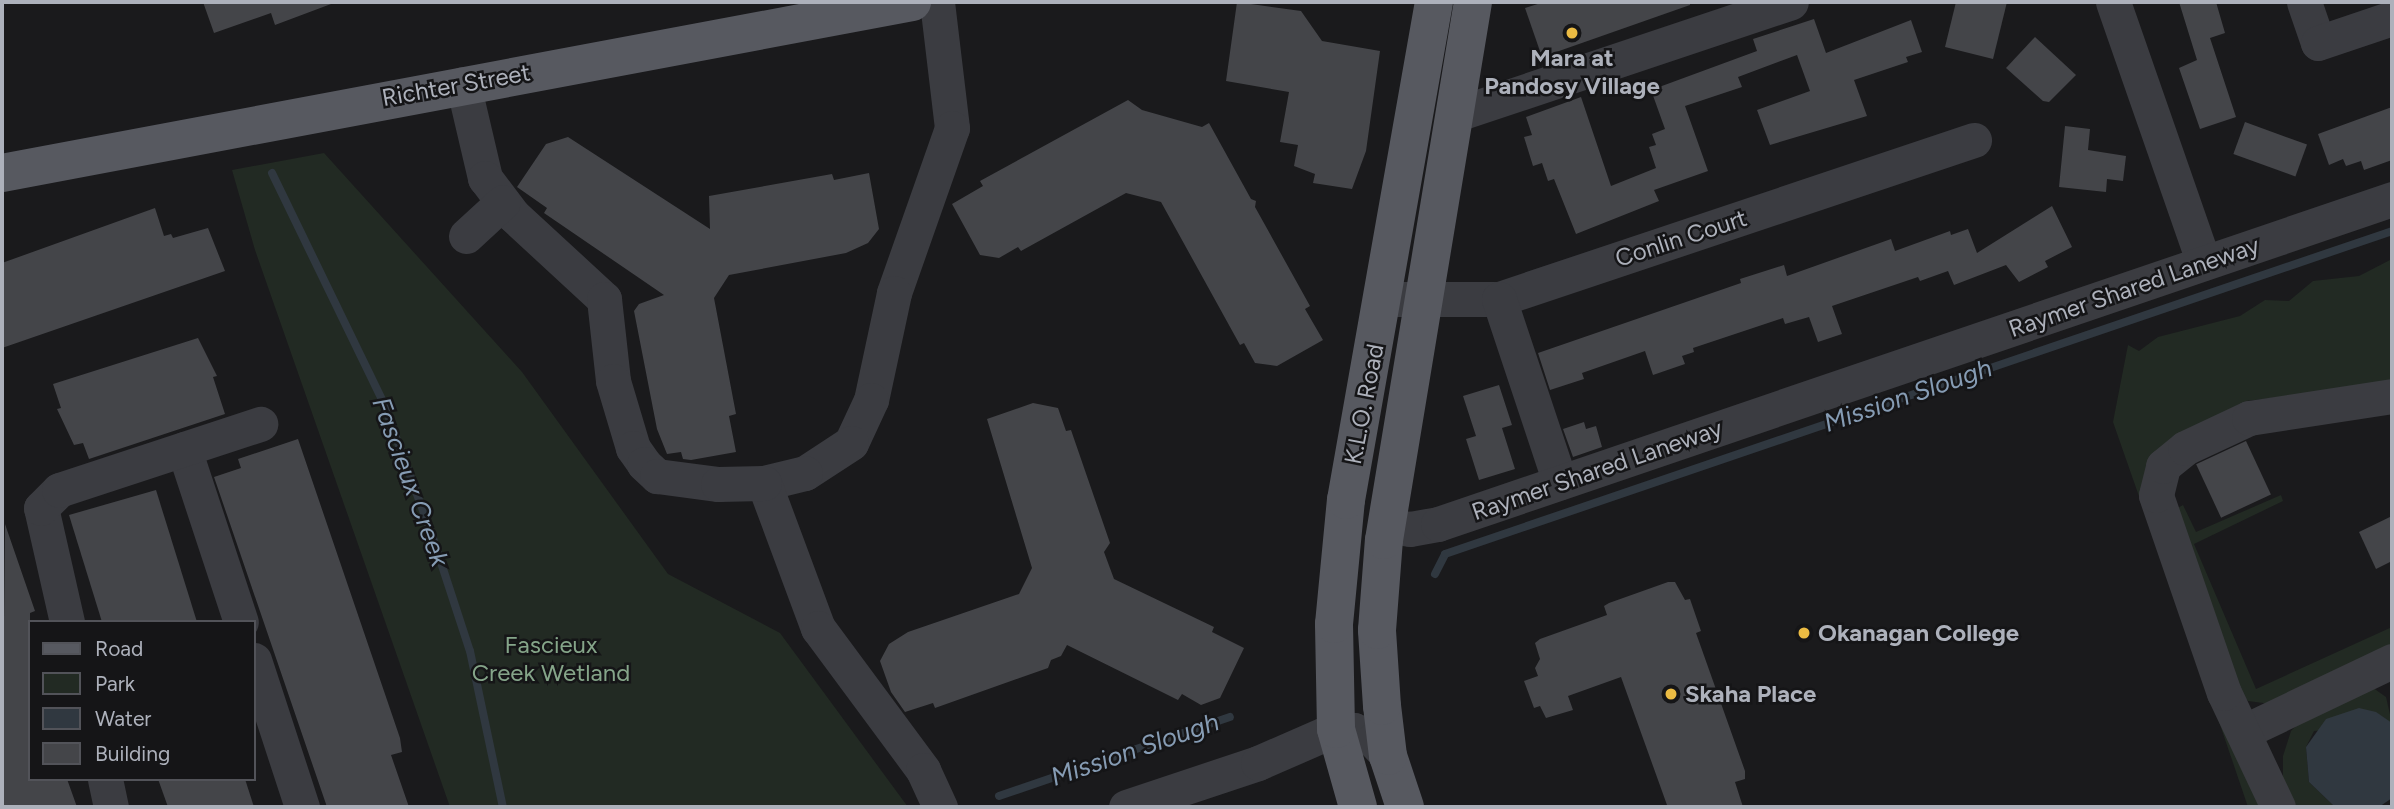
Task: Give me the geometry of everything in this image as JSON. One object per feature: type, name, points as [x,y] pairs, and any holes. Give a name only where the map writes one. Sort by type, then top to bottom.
[{"type":"main road","name":"Richter Street","points":[[2,173],[463,83],[912,2]]},
{"type":"main road","points":[[1422,2],[1429,42]]},
{"type":"main road","name":"K.L.O. Road","points":[[1358,807],[1339,745],[1334,624],[1346,500],[1384,298],[1434,2]]},
{"type":"main road","name":"K.L.O. Road","points":[[1405,807],[1388,756],[1377,630],[1386,526],[1427,302],[1474,2]]},
{"type":"street","points":[[463,83],[485,178],[503,202],[604,299],[613,381],[633,448],[644,464],[657,476],[718,484],[764,482],[805,473],[851,443],[871,400],[894,293],[952,128],[937,2]]},
{"type":"street","points":[[1457,114],[1791,2]]},
{"type":"street","points":[[2113,2],[2204,263]]},
{"type":"street","points":[[2304,2],[2318,43],[2392,18]]},
{"type":"street","name":"Conlin Court","points":[[1384,298],[1427,302],[1499,299],[1974,140]]},
{"type":"street","name":"Raymer Shared Laneway","points":[[1386,526],[1410,530],[1438,524],[2392,200]]},
{"type":"street","points":[[466,236],[503,202]]},
{"type":"street","points":[[1499,299],[1560,482]]},
{"type":"street","points":[[2278,807],[2224,693],[2157,495],[2163,466],[2185,448],[2249,418],[2392,396]]},
{"type":"street","points":[[68,620],[41,508],[59,490],[260,424]]},
{"type":"street","points":[[184,449],[240,620]]},
{"type":"street","points":[[764,482],[818,628],[923,770],[940,807]]},
{"type":"street","points":[[256,666],[302,807]]},
{"type":"street","points":[[2242,732],[2390,668]]},
{"type":"street","points":[[1126,807],[1258,763],[1339,745],[1354,730],[1373,740],[1388,756]]},
{"type":"street","points":[[105,781],[111,807]]},
{"type":"green space","name":"Fascieux Creek Wetland","points":[[324,153],[522,372],[668,574],[780,633],[908,807],[450,807],[255,250],[232,170]]},
{"type":"green space","points":[[2392,259],[2392,384],[2246,401],[2141,502],[2113,422],[2128,345],[2139,351],[2158,337],[2240,316],[2265,300],[2289,301],[2313,281],[2359,276]]},
{"type":"green space","points":[[2281,495],[2283,501],[2194,544],[2256,689],[2392,627],[2392,647],[2271,704],[2248,701],[2234,686],[2174,510],[2183,505],[2196,532]]},
{"type":"green space","points":[[2369,685],[2386,697],[2392,723],[2314,731],[2306,747],[2309,782],[2335,807],[2295,807],[2283,778],[2283,756],[2291,731],[2310,712]]},
{"type":"green space","points":[[2211,698],[2263,807],[2248,807]]},
{"type":"water","points":[[2359,708],[2376,712],[2392,723],[2392,798],[2379,807],[2335,807],[2309,782],[2306,747],[2326,719]]},
{"type":"building","points":[[203,2],[331,4],[275,25],[271,13],[214,33]]},
{"type":"building","points":[[1237,2],[1301,11],[1322,41],[1380,51],[1366,151],[1352,189],[1313,183],[1315,174],[1294,166],[1298,145],[1280,142],[1289,92],[1226,81]]},
{"type":"building","name":"Mara at Pandosy Village","points":[[1544,2],[1690,2],[1690,5],[1542,57],[1525,8]]},
{"type":"building","points":[[1956,2],[2007,2],[1993,59],[1945,47]]},
{"type":"building","points":[[2179,2],[2216,2],[2225,33],[2210,38],[2236,117],[2200,129],[2179,68],[2197,60]]},
{"type":"building","points":[[1814,19],[1826,53],[1911,20],[1922,52],[1906,57],[1908,62],[1854,80],[1867,116],[1770,145],[1757,110],[1810,91],[1797,55],[1738,77],[1742,87],[1685,106],[1708,171],[1654,190],[1659,201],[1576,234],[1554,179],[1548,181],[1542,163],[1533,166],[1524,137],[1532,135],[1526,117],[1581,97],[1611,186],[1656,168],[1649,147],[1656,145],[1652,134],[1665,129],[1651,90],[1757,51],[1753,39]]},
{"type":"building","points":[[2035,37],[2076,75],[2049,102],[2043,101],[2006,68]]},
{"type":"building","points":[[1128,100],[1142,110],[1202,127],[1209,123],[1251,199],[1256,201],[1255,207],[1310,306],[1305,309],[1323,340],[1277,366],[1255,363],[1244,343],[1240,345],[1161,202],[1126,193],[1021,251],[1018,247],[999,258],[980,255],[952,204],[983,186],[980,181]]},
{"type":"building","points":[[2392,107],[2392,160],[2364,170],[2361,161],[2346,166],[2343,159],[2329,165],[2318,134]]},
{"type":"building","points":[[2245,122],[2307,145],[2295,177],[2233,154]]},
{"type":"building","points":[[2065,126],[2090,129],[2088,150],[2126,156],[2123,181],[2107,179],[2106,192],[2059,187]]},
{"type":"building","points":[[568,137],[710,229],[709,196],[832,174],[834,180],[869,173],[879,229],[868,243],[846,253],[729,275],[714,298],[736,414],[729,416],[736,452],[691,460],[683,459],[681,452],[667,454],[657,429],[634,311],[639,304],[664,295],[544,213],[547,208],[517,187],[546,144]]},
{"type":"building","points":[[2052,206],[2072,247],[2045,261],[2048,267],[2019,282],[2006,265],[1954,285],[1948,271],[1920,281],[1918,277],[1832,306],[1842,334],[1818,342],[1809,317],[1785,324],[1783,318],[1693,348],[1694,352],[1682,356],[1685,364],[1653,375],[1645,351],[1582,373],[1584,379],[1550,390],[1538,353],[1741,283],[1740,279],[1784,265],[1787,276],[1891,239],[1895,251],[1950,231],[1951,235],[1968,229],[1977,253]]},
{"type":"building","points":[[155,208],[164,236],[171,234],[173,238],[208,228],[225,271],[2,348],[2,263]]},
{"type":"building","points":[[198,338],[217,376],[213,377],[225,414],[89,459],[83,443],[74,445],[57,409],[61,408],[53,384]]},
{"type":"building","points":[[1499,385],[1512,425],[1502,428],[1515,469],[1479,480],[1466,439],[1476,436],[1463,396]]},
{"type":"building","points":[[1033,403],[1058,408],[1066,431],[1071,430],[1110,543],[1104,552],[1114,579],[1214,627],[1212,632],[1244,648],[1220,698],[1201,705],[1182,694],[1178,700],[1067,645],[1061,656],[1051,660],[1048,668],[935,708],[933,703],[905,712],[891,692],[880,661],[889,644],[908,632],[1019,594],[1032,568],[987,419]]},
{"type":"building","points":[[1584,422],[1586,429],[1596,426],[1602,447],[1573,457],[1563,429]]},
{"type":"building","points":[[298,439],[400,738],[402,752],[391,755],[409,807],[327,807],[214,477],[241,468],[238,459]]},
{"type":"building","points":[[2246,441],[2271,494],[2221,518],[2196,464]]},
{"type":"building","points":[[156,490],[196,620],[101,620],[69,515]]},
{"type":"building","points":[[2392,516],[2392,561],[2376,569],[2359,532]]},
{"type":"building","points":[[5,524],[35,611],[30,613],[28,620],[28,781],[68,781],[77,807],[2,807]]},
{"type":"building","name":"Skaha Place","points":[[1668,582],[1675,582],[1685,600],[1690,599],[1701,631],[1696,633],[1745,771],[1745,779],[1735,782],[1743,807],[1667,805],[1621,677],[1568,696],[1573,710],[1546,718],[1540,706],[1534,708],[1524,681],[1538,676],[1535,668],[1540,659],[1535,643],[1540,639],[1607,615],[1604,606],[1609,603]]},
{"type":"building","points":[[159,781],[246,781],[254,807],[168,807]]},
{"type":"waterway","name":"Fascieux Creek","points":[[272,173],[383,402],[432,535],[470,651],[503,807]]},
{"type":"waterway","name":"Mission Slough","points":[[1435,574],[1445,554],[2392,231]]},
{"type":"waterway","name":"Mission Slough","points":[[999,796],[1230,717]]},
{"type":"place","name":"Mara at Pandosy Village","points":[[1572,33]]},
{"type":"place","name":"Okanagan College","points":[[1804,633]]},
{"type":"place","name":"Skaha Place","points":[[1671,694]]}]
